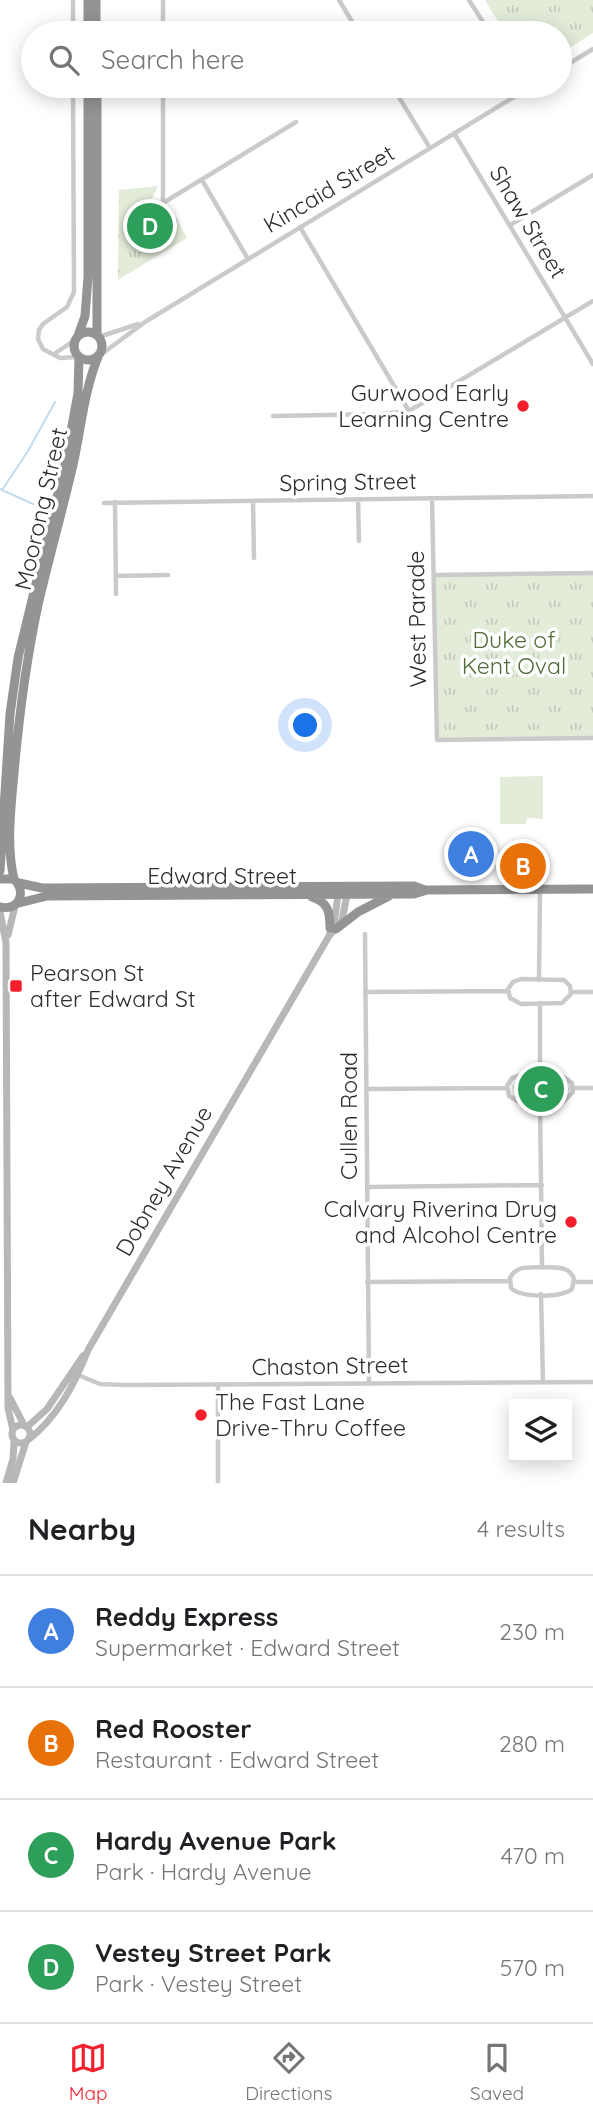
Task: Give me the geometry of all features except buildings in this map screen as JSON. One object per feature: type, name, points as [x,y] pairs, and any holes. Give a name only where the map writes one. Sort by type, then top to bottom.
[{"type":"highway","points":[[88,0],[88,21]]},
{"type":"highway","points":[[96,0],[96,21]]},
{"type":"highway","points":[[88,98],[88,277],[86,310],[74,349],[79,357],[88,361],[99,356],[103,346],[98,336],[97,98]]},
{"type":"highway","points":[[76,338],[87,332],[98,336]]},
{"type":"highway","name":"Moorong Street","points":[[17,904],[21,893],[10,854],[19,713],[39,603],[73,465],[88,383],[99,356]]},
{"type":"highway","name":"Moorong Street","points":[[0,871],[8,740],[18,658],[65,464],[78,393],[79,357]]},
{"type":"highway","name":"Edward Street","points":[[0,879],[8,877],[42,888],[394,894],[414,894],[427,890]]},
{"type":"highway","name":"Edward Street","points":[[0,907],[6,908],[47,896],[305,895],[414,886],[427,890],[593,890]]},
{"type":"highway","points":[[305,895],[320,900],[328,907],[332,931],[365,907],[394,894]]},
{"type":"main road","name":"Dobney Avenue","points":[[13,1483],[27,1441],[54,1414],[75,1372],[332,931],[342,920],[342,892]]},
{"type":"main road","points":[[6,943],[17,904]]},
{"type":"main road","points":[[0,912],[6,943],[4,1193],[8,1394],[13,1430],[11,1435],[14,1441],[13,1459],[6,1483]]},
{"type":"main road","points":[[13,1430],[19,1425],[26,1426],[47,1409],[75,1372]]},
{"type":"main road","points":[[8,1394],[30,1432],[27,1441],[20,1444],[14,1441]]},
{"type":"street","points":[[73,0],[73,21]]},
{"type":"street","points":[[163,0],[163,21]]},
{"type":"street","points":[[339,0],[352,21]]},
{"type":"street","points":[[469,0],[482,21]]},
{"type":"street","points":[[572,61],[593,48]]},
{"type":"street","points":[[73,98],[74,292],[67,307],[46,321],[39,330],[40,344],[46,351],[66,359],[79,357]]},
{"type":"street","points":[[163,98],[163,203],[296,122]]},
{"type":"street","points":[[399,98],[430,148]]},
{"type":"street","name":"Kincaid Street","points":[[99,356],[145,322],[508,98]]},
{"type":"street","name":"Shaw Street","points":[[454,133],[593,364]]},
{"type":"street","points":[[510,225],[593,175]]},
{"type":"street","points":[[202,180],[248,259]]},
{"type":"street","points":[[300,227],[409,411]]},
{"type":"street","points":[[273,416],[409,411],[593,300]]},
{"type":"street","name":"Kincaid Street","points":[[98,336],[145,322]]},
{"type":"street","points":[[53,354],[76,338]]},
{"type":"street","name":"Spring Street","points":[[104,503],[593,496]]},
{"type":"street","name":"West Parade","points":[[432,498],[437,740],[593,738]]},
{"type":"street","points":[[358,499],[359,541]]},
{"type":"street","points":[[253,501],[254,558]]},
{"type":"street","points":[[115,502],[116,594]]},
{"type":"street","points":[[434,575],[593,573]]},
{"type":"street","points":[[116,576],[168,575]]},
{"type":"street","points":[[539,980],[540,890]]},
{"type":"street","name":"Cullen Road","points":[[365,934],[369,1382]]},
{"type":"street","points":[[517,980],[564,980],[570,986],[571,992],[569,998],[562,1003],[516,1003],[510,998],[508,991],[510,985],[517,980]]},
{"type":"street","points":[[365,992],[508,991]]},
{"type":"street","points":[[571,992],[593,992]]},
{"type":"street","points":[[540,1003],[540,1075]]},
{"type":"street","points":[[516,1075],[561,1075],[570,1080],[573,1088],[571,1097],[563,1102],[516,1102],[509,1096],[507,1088],[509,1081],[516,1075]]},
{"type":"street","points":[[366,1090],[507,1088]]},
{"type":"street","points":[[573,1088],[593,1088]]},
{"type":"street","points":[[540,1102],[542,1267]]},
{"type":"street","points":[[366,1187],[542,1185]]},
{"type":"street","points":[[542,1267],[566,1269],[573,1275],[574,1282],[572,1289],[564,1294],[518,1294],[511,1288],[510,1281],[511,1274],[519,1268],[542,1267]]},
{"type":"street","points":[[367,1282],[510,1281]]},
{"type":"street","points":[[574,1282],[593,1282]]},
{"type":"street","points":[[541,1294],[542,1382]]},
{"type":"street","name":"Chaston Street","points":[[75,1372],[91,1382],[110,1385],[593,1382]]},
{"type":"street","points":[[218,1384],[218,1483]]},
{"type":"green space","points":[[485,0],[593,0],[593,33],[572,46],[572,21],[498,21]]},
{"type":"green space","points":[[158,186],[152,199],[154,209],[162,214],[172,210],[187,238],[118,280],[119,190]]},
{"type":"green space","name":"Duke of Kent Oval","points":[[593,573],[593,738],[437,740],[434,575]]},
{"type":"green space","points":[[543,776],[543,819],[527,818],[526,824],[500,824],[500,777]]},
{"type":"green space","points":[[525,1078],[558,1078],[569,1084],[570,1090],[566,1095],[553,1100],[537,1101],[516,1096],[512,1087],[516,1081]]},
{"type":"waterway","points":[[0,489],[2,490],[28,451],[55,402]]},
{"type":"waterway","points":[[2,490],[33,504]]},
{"type":"place","name":"Vestey Street Park","points":[[150,226]]},
{"type":"place","name":"Gurwood Early Learning Centre","points":[[523,406]]},
{"type":"place","name":"Reddy Express","points":[[471,854]]},
{"type":"place","name":"Red Rooster","points":[[523,866]]},
{"type":"place","name":"Pearson St after Edward St","points":[[16,986]]},
{"type":"place","name":"Hardy Avenue Park","points":[[541,1089]]},
{"type":"place","name":"Calvary Riverina Drug and Alcohol Centre","points":[[571,1222]]},
{"type":"place","name":"The Fast Lane Drive-Thru Coffee","points":[[201,1415]]}]
